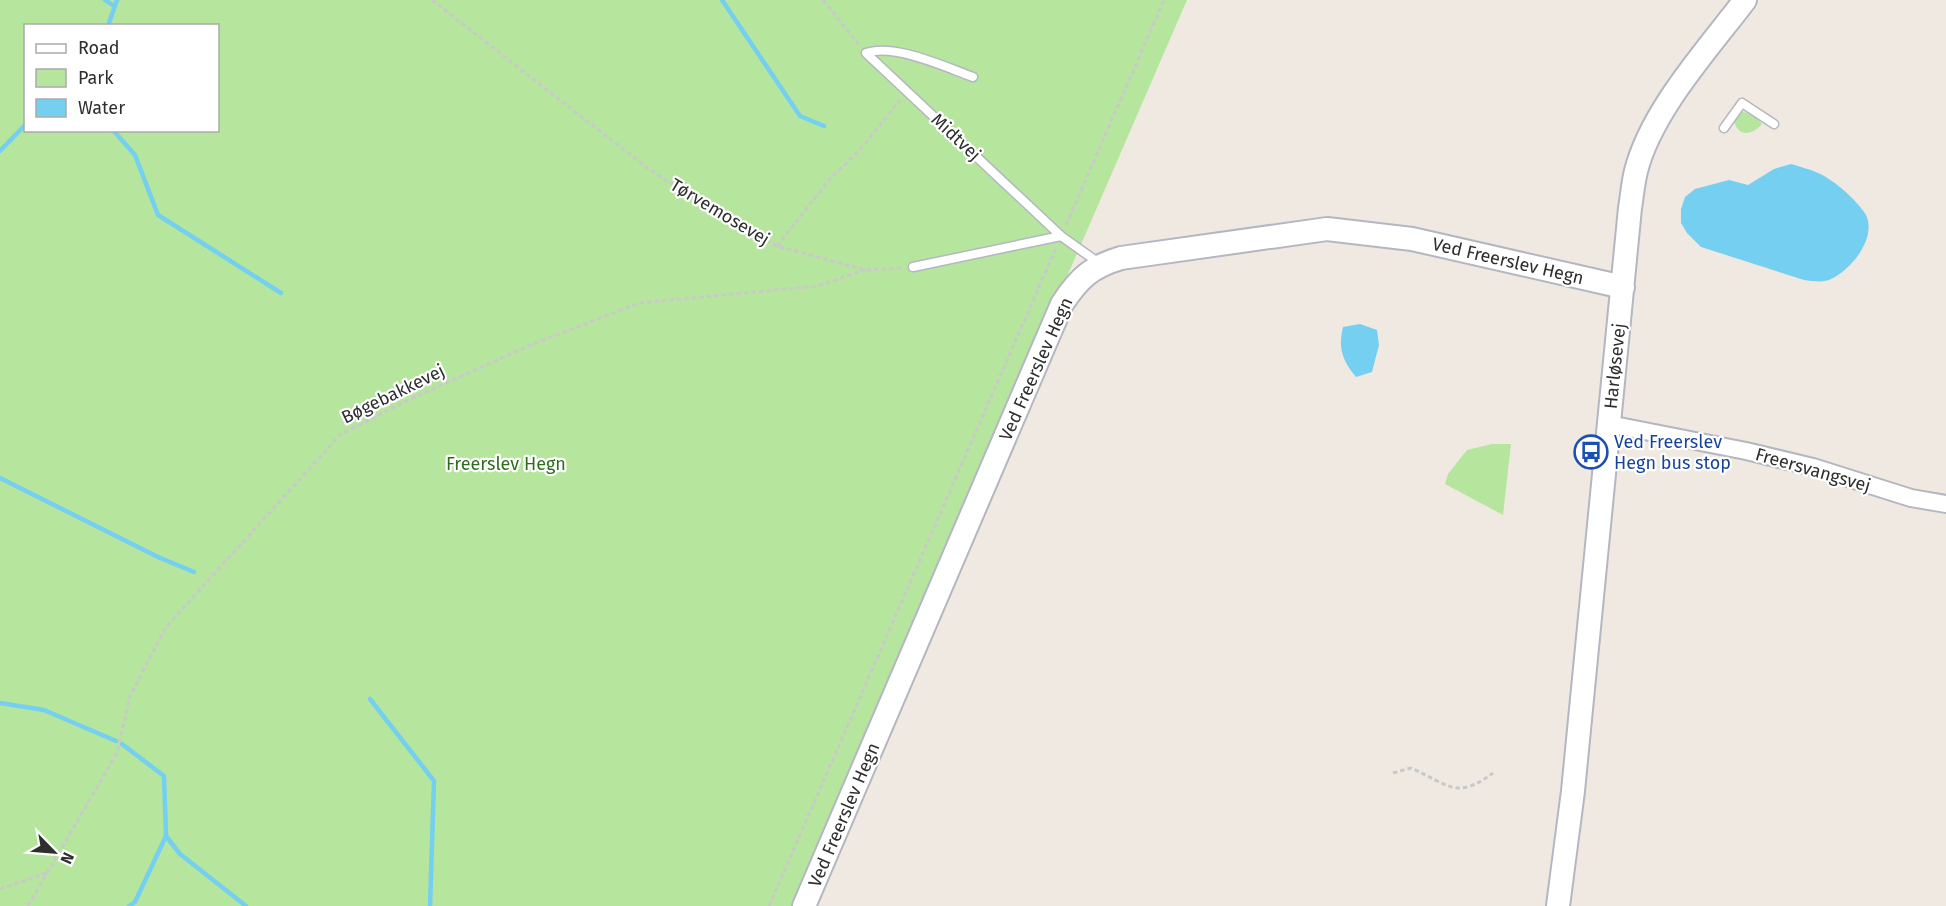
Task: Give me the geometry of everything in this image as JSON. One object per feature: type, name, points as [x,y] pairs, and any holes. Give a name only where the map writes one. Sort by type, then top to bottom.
[{"type":"street","name":"Harløsevej","points":[[1557,906],[1573,791],[1593,572],[1635,180],[1647,143],[1675,94],[1745,0]]},
{"type":"street","name":"Ved Freerslev Hegn","points":[[804,906],[1062,304],[1085,274],[1100,264],[1121,258],[1327,229],[1412,239],[1623,287]]},
{"type":"street","name":"Freersvangsvej","points":[[1609,424],[1746,451],[1813,467],[1911,498],[1946,504]]},
{"type":"lane","points":[[866,53],[876,50],[912,56],[973,77]]},
{"type":"lane","name":"Midtvej","points":[[866,53],[1061,236],[1100,264]]},
{"type":"lane","points":[[1724,128],[1742,103],[1774,124]]},
{"type":"lane","points":[[913,267],[1061,236]]},
{"type":"path","name":"Tørvemosevej","points":[[432,0],[646,167],[730,222],[777,246],[865,270],[913,267]]},
{"type":"path","points":[[823,0],[866,53]]},
{"type":"path","points":[[769,906],[1164,0]]},
{"type":"path","points":[[777,246],[830,179],[860,150],[896,103],[909,93]]},
{"type":"path","name":"Bøgebakkevej","points":[[28,906],[117,753],[130,696],[166,627],[340,435],[404,402],[528,346],[639,303],[818,286],[865,270]]},
{"type":"path","points":[[1393,774],[1411,768],[1462,790],[1477,786],[1493,773]]},
{"type":"path","points":[[0,889],[49,872]]},
{"type":"green space","name":"Freerslev Hegn","points":[[0,0],[1187,0],[794,906],[0,906]]},
{"type":"green space","points":[[1742,112],[1753,116],[1762,124],[1754,131],[1742,132],[1734,120]]},
{"type":"green space","points":[[1492,444],[1511,444],[1503,515],[1445,484],[1448,474],[1467,450]]},
{"type":"water","points":[[1791,164],[1831,180],[1851,197],[1866,215],[1868,233],[1865,243],[1854,261],[1839,275],[1821,281],[1804,280],[1701,247],[1681,223],[1681,209],[1685,197],[1695,189],[1729,180],[1748,185],[1774,169]]},
{"type":"water","points":[[1360,324],[1377,330],[1379,345],[1372,372],[1356,377],[1344,359],[1341,341],[1343,327]]},
{"type":"waterway","points":[[105,0],[114,6]]},
{"type":"waterway","points":[[109,24],[117,0]]},
{"type":"waterway","points":[[722,0],[800,116],[824,126]]},
{"type":"waterway","points":[[0,151],[24,126]]},
{"type":"waterway","points":[[115,132],[135,155],[158,215],[281,293]]},
{"type":"waterway","points":[[0,478],[158,557],[194,572]]},
{"type":"waterway","points":[[370,699],[434,781],[430,906]]},
{"type":"waterway","points":[[0,703],[44,710],[116,741]]},
{"type":"waterway","points":[[122,744],[164,776],[166,836],[180,854],[246,906]]},
{"type":"waterway","points":[[129,906],[135,902],[166,836]]},
{"type":"place","name":"Ved Freerslev Hegn bus stop","points":[[1591,452]]}]
